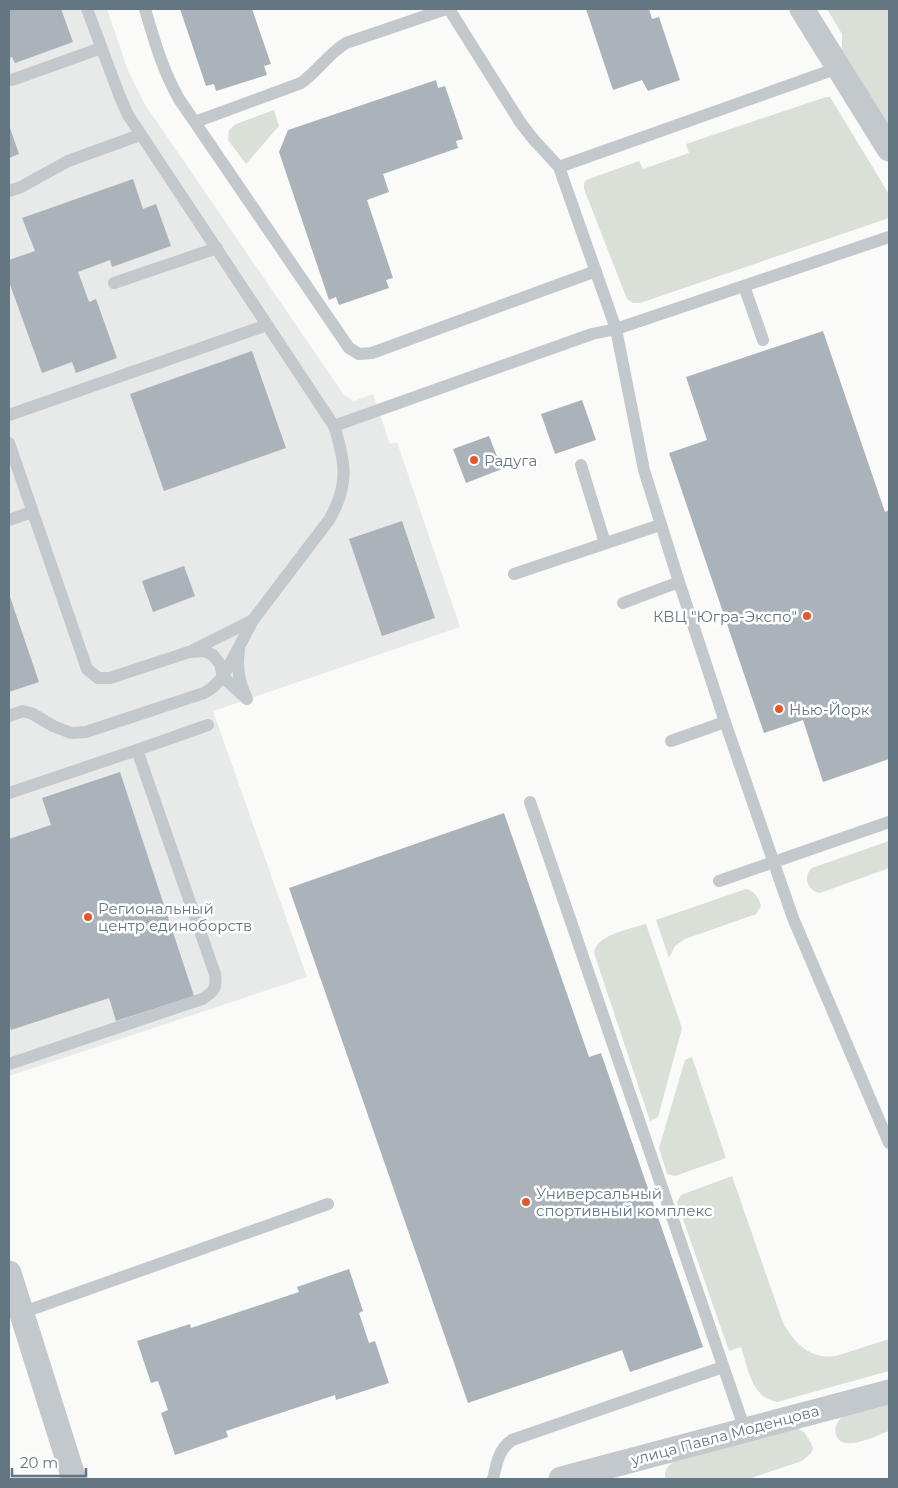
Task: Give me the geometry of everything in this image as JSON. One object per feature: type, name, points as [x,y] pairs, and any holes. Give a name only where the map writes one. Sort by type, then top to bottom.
[{"type":"street","points":[[802,9],[889,149]]},
{"type":"street","points":[[9,1273],[74,1479]]},
{"type":"street","name":"улица Павла Моденцова","points":[[561,1479],[889,1392]]},
{"type":"lane","points":[[9,716],[23,711],[71,733],[86,732],[204,693],[212,688],[223,677],[253,620],[329,520],[337,506],[344,477],[344,461],[334,426],[128,115],[87,9]]},
{"type":"lane","points":[[144,9],[169,82],[349,348],[359,354],[372,353],[596,271]]},
{"type":"lane","points":[[195,122],[301,83],[311,76],[334,50],[346,43],[447,9],[520,122],[559,167],[616,329],[644,470],[660,525],[725,722],[793,918],[889,1143]]},
{"type":"lane","points":[[12,80],[102,48]]},
{"type":"lane","points":[[559,167],[838,68]]},
{"type":"lane","points":[[9,191],[21,187],[68,161],[140,135]]},
{"type":"lane","points":[[334,426],[592,334],[616,329],[889,237]]},
{"type":"lane","points":[[114,283],[217,248]]},
{"type":"lane","points":[[744,286],[762,340]]},
{"type":"lane","points":[[9,415],[267,325]]},
{"type":"lane","points":[[9,443],[87,669],[98,678],[110,678],[189,652],[253,620]]},
{"type":"lane","points":[[580,464],[605,543]]},
{"type":"lane","points":[[9,520],[32,512]]},
{"type":"lane","points":[[514,574],[660,525]]},
{"type":"lane","points":[[623,603],[679,582]]},
{"type":"lane","points":[[189,652],[204,651],[213,656],[220,664],[223,677],[247,699],[238,672],[242,642]]},
{"type":"lane","points":[[671,741],[725,722]]},
{"type":"lane","points":[[9,793],[208,725]]},
{"type":"lane","points":[[9,1064],[202,999],[214,989],[216,982],[215,974],[137,750]]},
{"type":"lane","points":[[530,802],[745,1430]]},
{"type":"lane","points":[[719,881],[889,822]]},
{"type":"lane","points":[[21,1312],[328,1204]]},
{"type":"lane","points":[[493,1479],[500,1454],[504,1446],[512,1440],[723,1367]]},
{"type":"shaded area","points":[[9,9],[107,9],[127,68],[144,103],[344,395],[354,401],[373,394],[390,444],[397,442],[460,627],[213,711],[307,977],[9,1076]]},
{"type":"shaded area","points":[[827,9],[889,9],[889,130],[842,55],[842,34]]},
{"type":"shaded area","points":[[830,97],[889,194],[889,218],[640,303],[633,303],[627,299],[584,189],[586,180],[639,161],[643,169],[689,153],[686,144]]},
{"type":"shaded area","points":[[274,110],[279,126],[246,164],[228,140],[229,130],[236,124]]},
{"type":"shaded area","points":[[889,841],[889,868],[820,893],[812,890],[810,887],[807,875],[812,868]]},
{"type":"shaded area","points":[[746,889],[754,893],[759,900],[761,906],[756,914],[685,939],[675,946],[669,958],[656,920]]},
{"type":"shaded area","points":[[646,924],[682,1028],[658,1117],[650,1121],[594,953],[596,947],[607,937]]},
{"type":"shaded area","points":[[692,1057],[726,1158],[675,1176],[667,1174],[659,1148],[685,1060]]},
{"type":"shaded area","points":[[732,1176],[783,1323],[793,1338],[811,1353],[827,1357],[836,1356],[889,1339],[889,1371],[777,1402],[768,1399],[756,1388],[741,1347],[729,1351],[677,1202],[681,1195]]},
{"type":"shaded area","points":[[889,1405],[889,1431],[860,1442],[852,1443],[845,1443],[836,1435],[836,1425],[842,1417]]},
{"type":"shaded area","points":[[793,1429],[804,1432],[813,1449],[802,1461],[748,1479],[665,1479],[667,1468],[677,1460]]},
{"type":"building","points":[[9,9],[61,9],[73,42],[15,63],[12,57],[9,58]]},
{"type":"building","points":[[180,9],[252,9],[271,64],[264,66],[267,75],[216,91],[214,84],[206,86]]},
{"type":"building","points":[[586,9],[649,9],[652,19],[659,17],[680,80],[648,91],[642,80],[613,90]]},
{"type":"building","points":[[436,80],[438,88],[445,86],[463,139],[456,141],[458,148],[383,174],[389,192],[367,200],[393,278],[386,280],[389,288],[339,305],[336,297],[329,300],[279,152],[288,130]]},
{"type":"building","points":[[9,125],[19,154],[9,158]]},
{"type":"building","points":[[133,179],[143,209],[156,204],[171,246],[112,267],[110,260],[78,272],[89,302],[96,299],[117,358],[76,373],[72,362],[42,373],[9,282],[9,260],[35,251],[22,218]]},
{"type":"building","name":"КВЦ \"Югра-Экспо\"","points":[[823,331],[885,512],[889,510],[889,759],[823,782],[803,720],[764,733],[669,453],[707,440],[686,377]]},
{"type":"building","points":[[252,351],[286,448],[164,491],[130,394]]},
{"type":"building","points":[[582,400],[596,440],[555,454],[541,414]]},
{"type":"building","points":[[489,436],[502,469],[466,483],[453,449]]},
{"type":"building","points":[[402,521],[435,618],[382,636],[349,539]]},
{"type":"building","points":[[184,566],[195,596],[153,612],[142,581]]},
{"type":"building","points":[[9,594],[39,682],[9,692]]},
{"type":"building","name":"Региональный центр единоборств","points":[[120,772],[194,996],[116,1021],[109,998],[11,1030],[9,1024],[9,839],[51,825],[42,798]]},
{"type":"building","name":"Универсальный спортивный комплекс","points":[[504,813],[589,1057],[601,1053],[703,1347],[630,1372],[622,1350],[468,1403],[289,888]]},
{"type":"building","points":[[349,1269],[363,1311],[359,1313],[369,1343],[375,1341],[389,1383],[336,1400],[335,1395],[226,1431],[228,1437],[175,1455],[161,1413],[168,1410],[158,1381],[151,1383],[137,1341],[190,1324],[191,1328],[299,1292],[297,1287]]},
{"type":"place","name":"Радуга","points":[[474,460]]},
{"type":"place","name":"КВЦ \"Югра-Экспо\"","points":[[807,616]]},
{"type":"place","name":"Нью-Йорк","points":[[779,709]]},
{"type":"place","name":"Региональный центр единоборств","points":[[88,917]]},
{"type":"place","name":"Универсальный спортивный комплекс","points":[[526,1202]]}]
